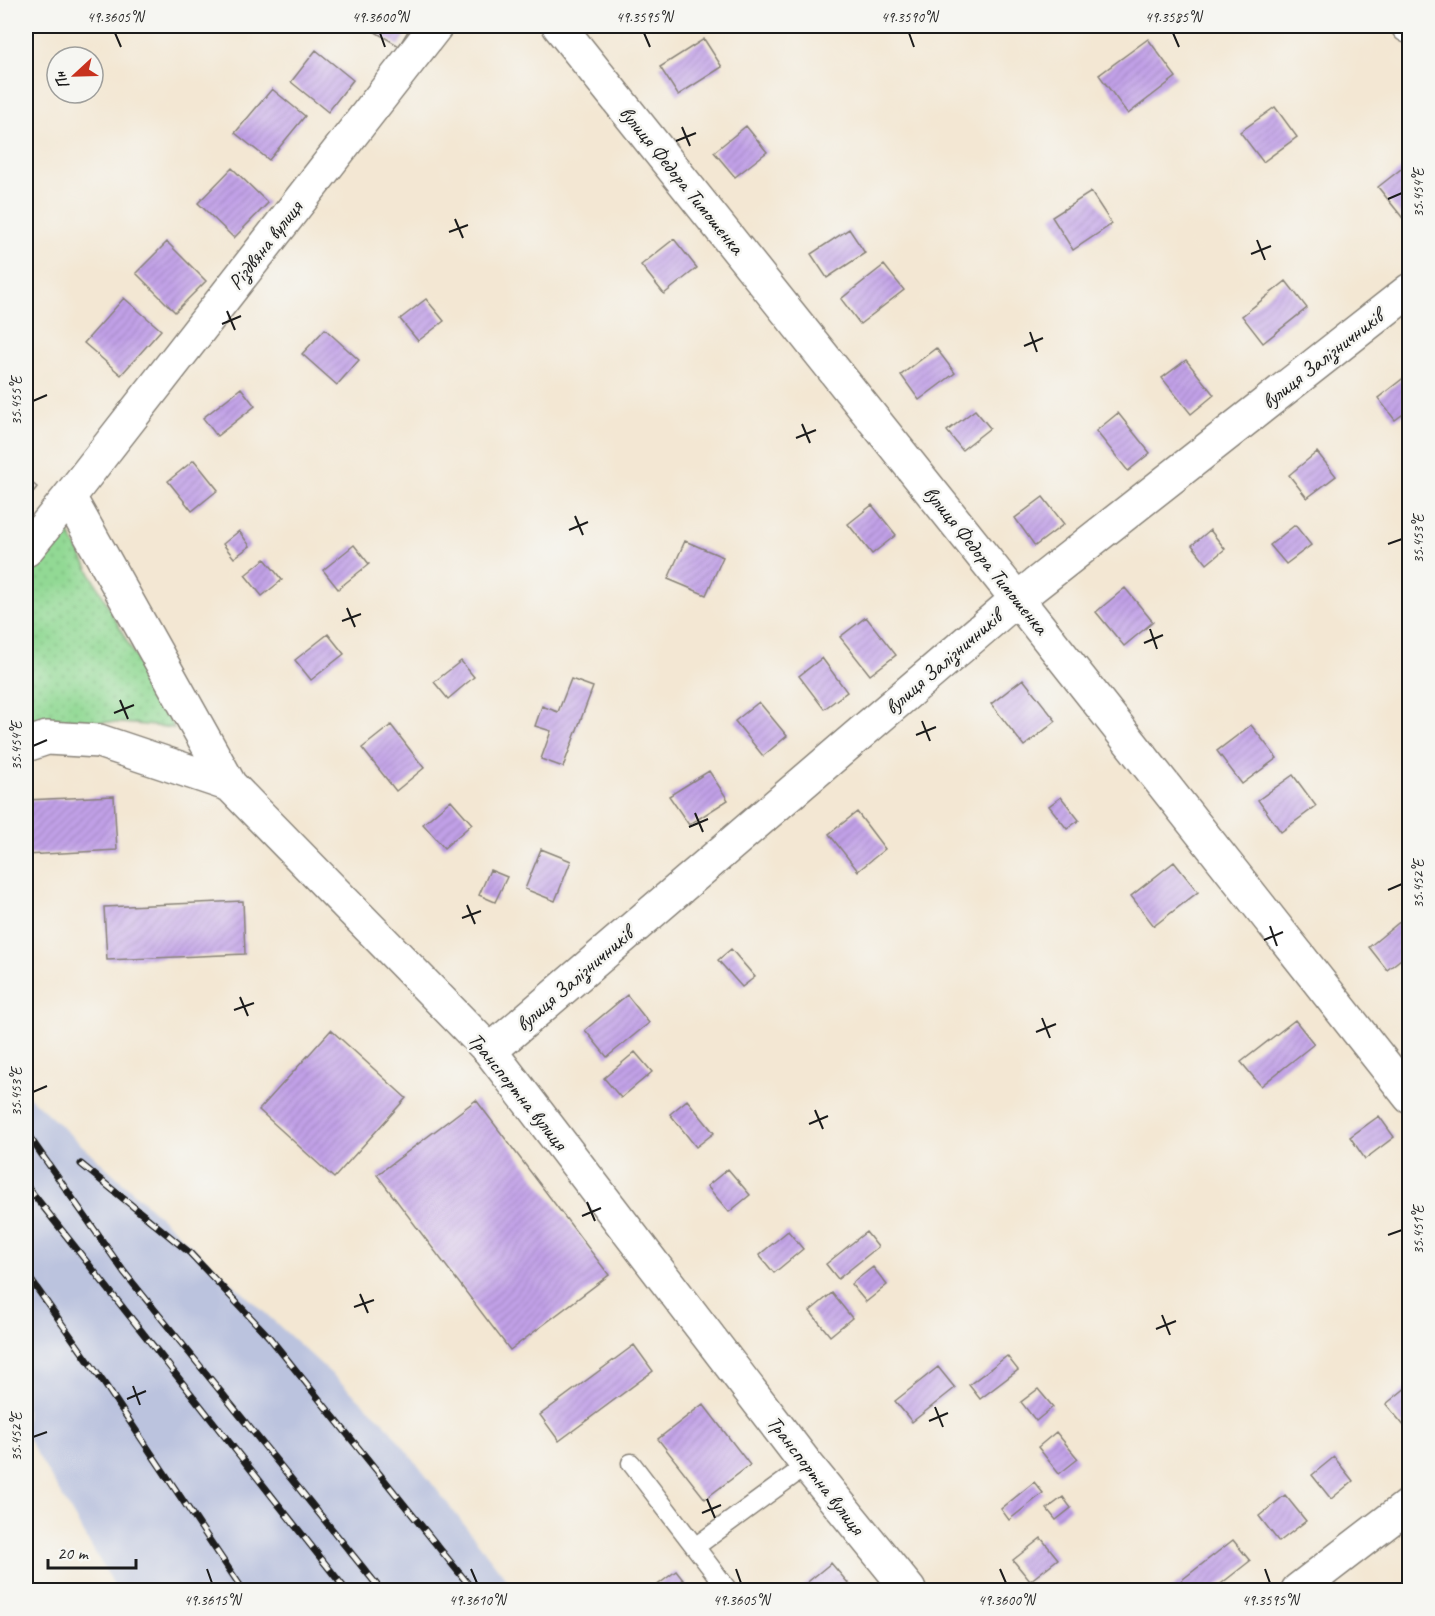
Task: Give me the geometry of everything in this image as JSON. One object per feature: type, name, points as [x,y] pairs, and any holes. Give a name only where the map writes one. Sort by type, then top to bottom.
[{"type":"street","name":"Різдвяна вулиця","points":[[26,549],[436,26]]},
{"type":"street","name":"вулиця Федора Тимошенка","points":[[559,26],[1017,599],[1410,1097]]},
{"type":"street","name":"вулиця Залізничників","points":[[490,1051],[1017,599],[1410,290]]},
{"type":"street","points":[[69,497],[230,785]]},
{"type":"street","name":"Транспортна вулиця","points":[[26,745],[47,738],[99,741],[230,785],[490,1051],[807,1465],[909,1590]]},
{"type":"street","points":[[1298,1590],[1410,1504]]},
{"type":"lane","points":[[631,1463],[728,1590]]},
{"type":"lane","points":[[695,1547],[807,1465]]},
{"type":"shaded area","points":[[26,1094],[384,1422],[515,1590],[117,1590],[26,1435]]},
{"type":"green space","points":[[64,524],[174,728],[81,721],[26,728],[26,576]]},
{"type":"building","points":[[365,26],[411,26],[399,46]]},
{"type":"building","points":[[704,39],[722,67],[678,95],[660,67]]},
{"type":"building","points":[[1148,39],[1176,77],[1128,114],[1099,75]]},
{"type":"building","points":[[316,50],[353,80],[328,112],[291,82]]},
{"type":"building","points":[[272,89],[305,116],[269,160],[235,133]]},
{"type":"building","points":[[1275,107],[1297,137],[1263,162],[1240,132]]},
{"type":"building","points":[[746,126],[767,152],[735,177],[714,152]]},
{"type":"building","points":[[1410,162],[1410,227],[1378,187]]},
{"type":"building","points":[[232,168],[268,203],[234,238],[198,203]]},
{"type":"building","points":[[1091,192],[1112,224],[1073,250],[1052,217]]},
{"type":"building","points":[[849,229],[865,253],[827,278],[811,254]]},
{"type":"building","points":[[674,239],[697,268],[664,294],[641,265]]},
{"type":"building","points":[[167,242],[206,281],[175,312],[136,273]]},
{"type":"building","points":[[884,265],[904,290],[860,324],[841,299]]},
{"type":"building","points":[[1286,281],[1307,308],[1263,343],[1242,316]]},
{"type":"building","points":[[124,298],[161,330],[121,375],[84,343]]},
{"type":"building","points":[[426,299],[444,321],[418,341],[400,319]]},
{"type":"building","points":[[325,329],[359,360],[337,385],[302,354]]},
{"type":"building","points":[[936,348],[955,373],[919,400],[901,375]]},
{"type":"building","points":[[1186,360],[1214,395],[1191,414],[1162,378]]},
{"type":"building","points":[[1406,376],[1410,381],[1410,409],[1395,420],[1378,398]]},
{"type":"building","points":[[241,388],[255,406],[217,436],[203,418]]},
{"type":"building","points":[[975,410],[990,428],[962,450],[947,431]]},
{"type":"building","points":[[1118,413],[1150,453],[1128,471],[1096,431]]},
{"type":"building","points":[[1317,452],[1336,476],[1307,498],[1289,475]]},
{"type":"building","points":[[194,460],[218,490],[192,511],[168,481]]},
{"type":"building","points":[[26,478],[37,487],[26,501]]},
{"type":"building","points":[[1043,497],[1064,524],[1035,546],[1015,518]]},
{"type":"building","points":[[872,505],[896,535],[872,554],[848,524]]},
{"type":"building","points":[[1295,525],[1311,545],[1286,564],[1270,545]]},
{"type":"building","points":[[1210,530],[1225,549],[1207,564],[1192,545]]},
{"type":"building","points":[[239,531],[250,546],[234,558],[223,544]]},
{"type":"building","points":[[685,541],[723,557],[706,595],[668,579]]},
{"type":"building","points":[[354,545],[369,564],[338,589],[323,570]]},
{"type":"building","points":[[265,559],[282,580],[262,596],[245,575]]},
{"type":"building","points":[[1125,588],[1153,622],[1124,646],[1096,612]]},
{"type":"building","points":[[866,617],[896,655],[870,675],[840,637]]},
{"type":"building","points":[[328,634],[344,654],[311,680],[295,660]]},
{"type":"building","points":[[822,658],[847,692],[824,709],[799,676]]},
{"type":"building","points":[[461,661],[474,677],[448,699],[434,682]]},
{"type":"building","points":[[571,679],[593,687],[563,767],[541,759],[551,731],[535,726],[542,706],[558,712]]},
{"type":"building","points":[[1023,679],[1056,721],[1024,746],[991,704]]},
{"type":"building","points":[[759,702],[787,736],[763,756],[735,721]]},
{"type":"building","points":[[391,725],[424,768],[396,791],[362,748]]},
{"type":"building","points":[[1251,725],[1277,758],[1242,784],[1217,751]]},
{"type":"building","points":[[709,771],[728,800],[689,825],[669,796]]},
{"type":"building","points":[[1293,775],[1316,806],[1281,832],[1258,800]]},
{"type":"building","points":[[114,796],[117,850],[26,855],[26,800]]},
{"type":"building","points":[[1061,797],[1079,820],[1067,829],[1049,806]]},
{"type":"building","points":[[451,800],[472,824],[444,848],[423,824]]},
{"type":"building","points":[[857,812],[885,849],[858,871],[829,834]]},
{"type":"building","points":[[541,849],[571,861],[555,901],[525,889]]},
{"type":"building","points":[[1174,862],[1198,892],[1154,926],[1131,896]]},
{"type":"building","points":[[490,870],[507,877],[495,902],[479,895]]},
{"type":"building","points":[[243,901],[245,954],[107,960],[104,907]]},
{"type":"building","points":[[1408,915],[1410,952],[1387,970],[1369,947]]},
{"type":"building","points":[[731,949],[755,977],[742,987],[718,960]]},
{"type":"building","points":[[627,995],[649,1023],[607,1057],[585,1030]]},
{"type":"building","points":[[1295,1020],[1314,1044],[1261,1086],[1241,1062]]},
{"type":"building","points":[[331,1030],[406,1098],[334,1178],[259,1110]]},
{"type":"building","points":[[635,1052],[652,1072],[621,1098],[604,1078]]},
{"type":"building","points":[[476,1100],[609,1275],[510,1350],[377,1175]]},
{"type":"building","points":[[687,1100],[714,1133],[696,1147],[670,1114]]},
{"type":"building","points":[[1379,1116],[1394,1137],[1365,1159],[1350,1137]]},
{"type":"building","points":[[728,1169],[750,1195],[729,1212],[707,1186]]},
{"type":"building","points":[[788,1231],[803,1249],[774,1273],[759,1255]]},
{"type":"building","points":[[866,1232],[878,1247],[838,1279],[826,1264]]},
{"type":"building","points":[[873,1267],[887,1285],[866,1302],[851,1284]]},
{"type":"building","points":[[832,1293],[852,1318],[830,1336],[810,1311]]},
{"type":"building","points":[[634,1345],[653,1371],[559,1441],[540,1415]]},
{"type":"building","points":[[1007,1356],[1018,1370],[980,1399],[969,1385]]},
{"type":"building","points":[[938,1367],[955,1388],[912,1422],[895,1401]]},
{"type":"building","points":[[1407,1387],[1410,1390],[1410,1433],[1386,1404]]},
{"type":"building","points":[[1038,1389],[1053,1407],[1036,1421],[1021,1402]]},
{"type":"building","points":[[703,1404],[750,1465],[705,1499],[658,1439]]},
{"type":"building","points":[[1056,1432],[1078,1459],[1059,1474],[1038,1447]]},
{"type":"building","points":[[1334,1457],[1353,1481],[1331,1499],[1312,1475]]},
{"type":"building","points":[[1034,1482],[1043,1493],[1009,1520],[1001,1509]]},
{"type":"building","points":[[1285,1495],[1306,1521],[1279,1542],[1259,1516]]},
{"type":"building","points":[[1063,1497],[1071,1508],[1056,1520],[1047,1509]]},
{"type":"building","points":[[1041,1538],[1058,1559],[1030,1581],[1013,1560]]},
{"type":"building","points":[[1233,1540],[1250,1561],[1213,1590],[1169,1590]]},
{"type":"building","points":[[831,1563],[854,1590],[798,1590]]},
{"type":"building","points":[[676,1571],[691,1590],[651,1590]]},
{"type":"railway","points":[[26,1132],[124,1272],[381,1590]]},
{"type":"railway","points":[[81,1164],[190,1253],[269,1337],[473,1590]]},
{"type":"railway","points":[[26,1185],[346,1590]]},
{"type":"railway","points":[[26,1273],[106,1386],[243,1590]]}]
